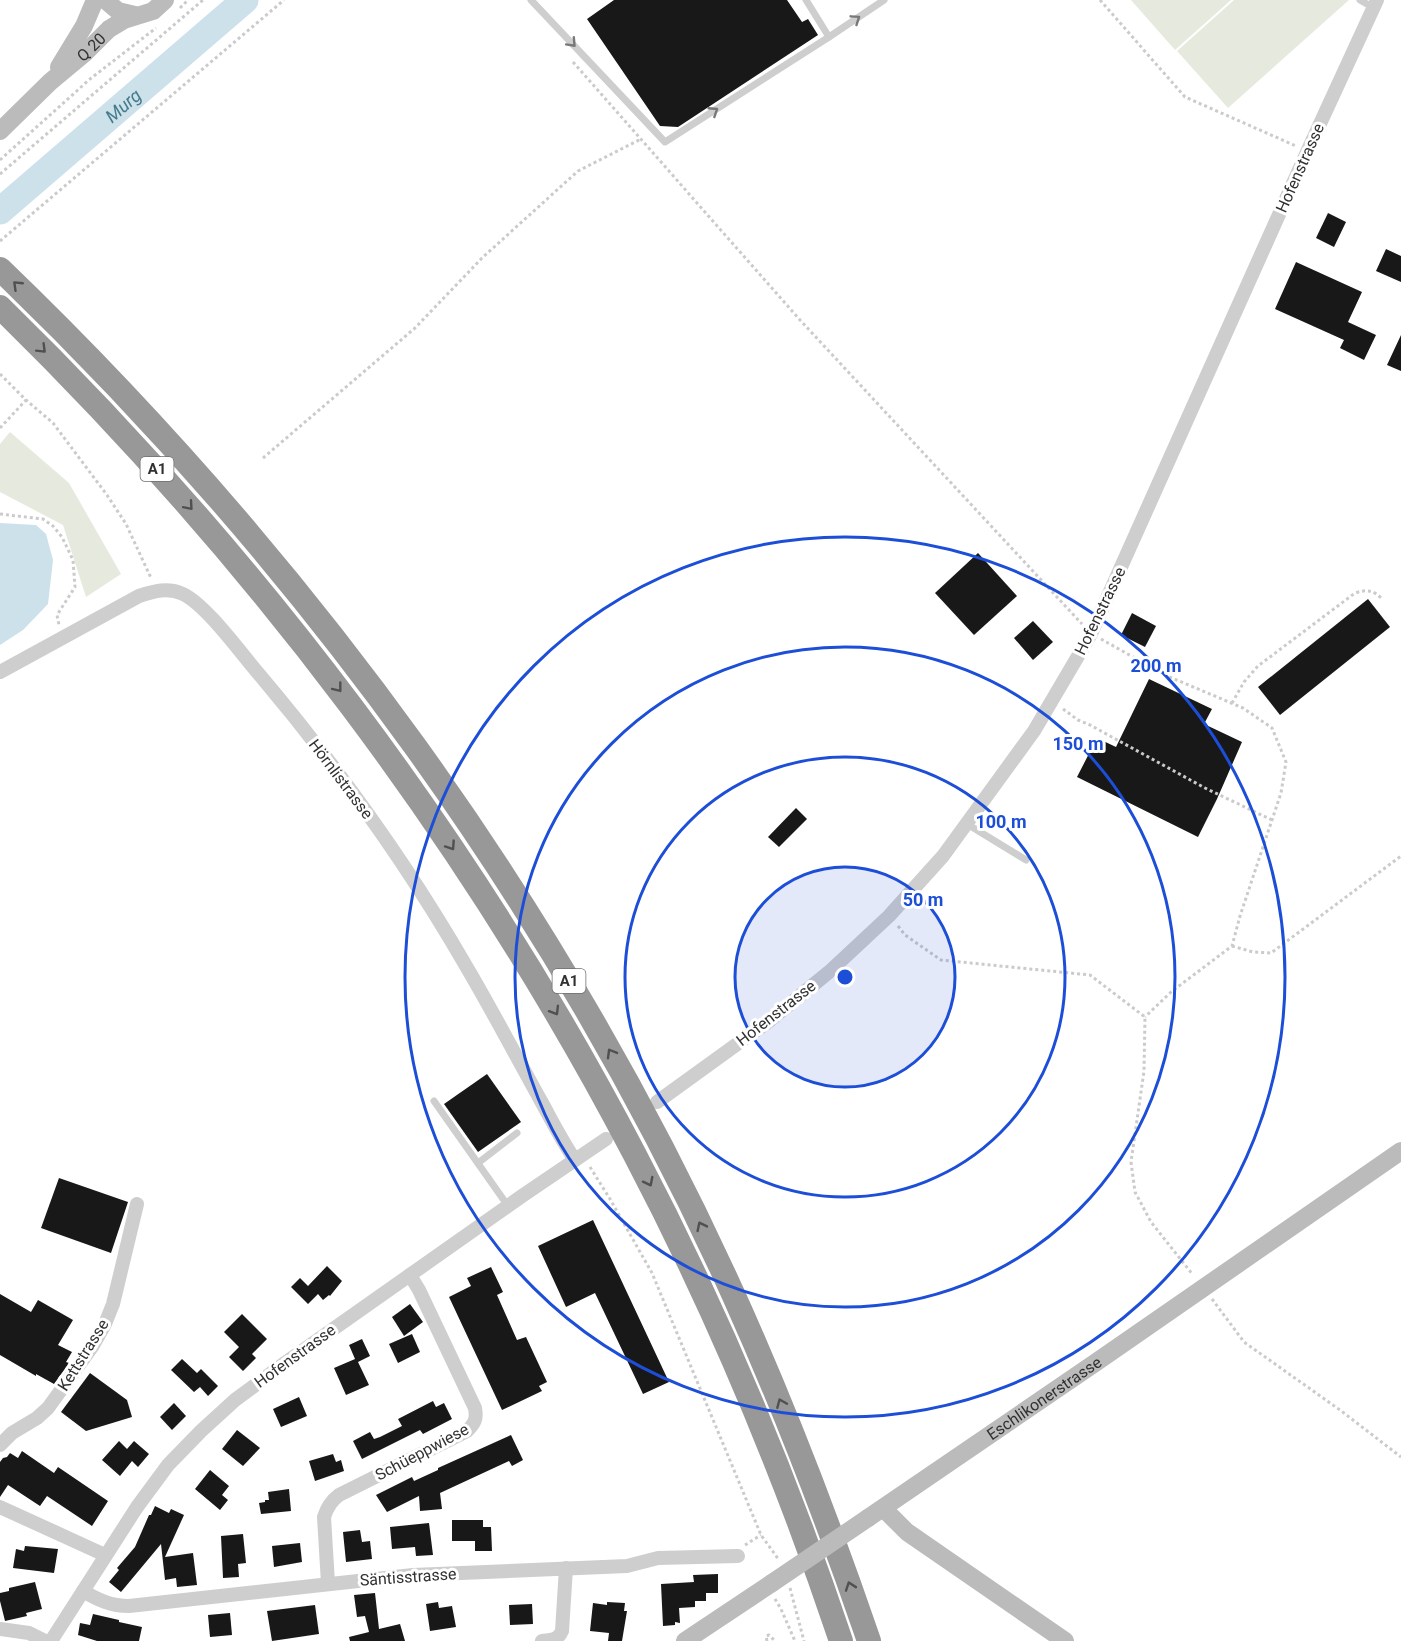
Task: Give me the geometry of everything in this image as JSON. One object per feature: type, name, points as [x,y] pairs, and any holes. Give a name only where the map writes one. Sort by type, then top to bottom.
[{"type":"highway","name":"A1","points":[[0,269],[160,432],[280,569],[404,729],[479,837],[574,989],[619,1068],[664,1153],[732,1292],[801,1451],[869,1641]]},
{"type":"highway","name":"A1","points":[[0,308],[130,440],[260,589],[381,745],[500,920],[562,1023],[636,1156],[705,1298],[739,1372],[796,1513],[841,1641]]},
{"type":"main road","name":"Q 20","points":[[50,82],[80,33],[95,0]]},
{"type":"main road","points":[[105,0],[118,11],[135,15]]},
{"type":"main road","name":"Q 20","points":[[0,131],[50,82],[112,27],[135,15],[169,8]]},
{"type":"main road","name":"Eschlikonerstrasse","points":[[685,1641],[776,1585],[875,1513],[1401,1151]]},
{"type":"main road","points":[[875,1513],[907,1532],[1065,1641]]},
{"type":"street","name":"Hofenstrasse","points":[[657,1102],[769,1021],[829,972],[889,916],[943,856],[1034,731],[1091,634],[1307,152],[1376,4]]},
{"type":"street","points":[[0,672],[139,596],[157,590]]},
{"type":"street","name":"Hörnlistrasse","points":[[157,590],[173,590],[196,602],[294,716],[360,802],[430,906],[579,1158]]},
{"type":"street","name":"Hofenstrasse","points":[[51,1641],[105,1555],[168,1465],[235,1400],[606,1139]]},
{"type":"street","name":"Kettstrasse","points":[[0,1445],[12,1433],[37,1418],[48,1408],[92,1347],[105,1324],[112,1304],[137,1204]]},
{"type":"street","name":"Schüeppwiese","points":[[328,1583],[324,1517],[332,1500],[467,1431],[477,1417],[440,1333],[410,1275]]},
{"type":"street","points":[[0,1507],[105,1555]]},
{"type":"street","name":"Säntisstrasse","points":[[83,1591],[102,1602],[129,1606],[413,1575],[627,1566],[658,1558],[738,1556]]},
{"type":"street","points":[[542,1641],[555,1640],[562,1631],[566,1569]]},
{"type":"street","points":[[0,1629],[29,1633],[45,1641]]},
{"type":"lane","points":[[531,0],[665,142],[884,0]]},
{"type":"lane","points":[[806,0],[829,37]]},
{"type":"lane","points":[[1360,0],[1376,4]]},
{"type":"lane","points":[[967,824],[1026,860]]},
{"type":"lane","points":[[434,1101],[508,1206]]},
{"type":"lane","points":[[478,1163],[517,1134]]},
{"type":"path","points":[[169,8],[189,0]]},
{"type":"path","points":[[0,174],[203,0]]},
{"type":"path","points":[[0,241],[284,0]]},
{"type":"path","points":[[1100,0],[1185,96],[1307,152]]},
{"type":"path","points":[[0,160],[90,79],[156,28]]},
{"type":"path","points":[[572,61],[800,320],[1091,634],[1165,675],[1242,708],[1272,728],[1286,762],[1281,793],[1232,946],[1171,992],[1145,1017],[1144,1071],[1131,1162],[1135,1192],[1151,1222],[1244,1342],[1340,1410],[1401,1457]]},
{"type":"path","points":[[264,458],[415,328],[482,258],[578,171],[641,139]]},
{"type":"path","points":[[0,374],[53,423],[107,495],[126,524],[157,590]]},
{"type":"path","points":[[0,428],[26,400]]},
{"type":"path","points":[[0,514],[43,519],[62,537],[72,560],[75,587],[57,615],[63,638]]},
{"type":"path","points":[[1232,704],[1244,682],[1258,666],[1355,593],[1366,590],[1376,592],[1383,600]]},
{"type":"path","points":[[1050,704],[1205,788],[1272,820]]},
{"type":"path","points":[[1232,946],[1253,952],[1271,953],[1401,856]]},
{"type":"path","points":[[889,916],[905,935],[941,960],[1090,975],[1145,1017]]},
{"type":"path","points":[[579,1158],[610,1199],[651,1272],[761,1535],[779,1558],[782,1567]]},
{"type":"path","points":[[738,1556],[746,1544],[761,1535]]},
{"type":"path","points":[[776,1585],[781,1609],[795,1641]]},
{"type":"path","points":[[776,1585],[804,1641]]},
{"type":"path","points":[[767,1641],[766,1636],[769,1635],[775,1641]]},
{"type":"shaded area","points":[[1131,0],[1231,0],[1175,50]]},
{"type":"shaded area","points":[[1234,0],[1349,0],[1228,108],[1177,51]]},
{"type":"shaded area","points":[[10,432],[69,483],[121,574],[86,597],[63,525],[0,492],[0,444]]},
{"type":"water","points":[[0,523],[36,525],[46,534],[53,560],[48,604],[23,630],[0,645]]},
{"type":"building","points":[[614,0],[787,0],[802,22],[808,19],[818,35],[678,127],[660,126],[587,19]]},
{"type":"building","points":[[1328,213],[1346,222],[1334,247],[1316,238]]},
{"type":"building","points":[[1386,249],[1401,256],[1401,282],[1376,271]]},
{"type":"building","points":[[1296,262],[1362,292],[1348,322],[1376,335],[1364,360],[1340,348],[1344,340],[1275,309]]},
{"type":"building","points":[[1401,335],[1401,371],[1387,365]]},
{"type":"building","points":[[978,553],[1017,596],[974,635],[935,593]]},
{"type":"building","points":[[1368,599],[1390,627],[1280,715],[1258,687]]},
{"type":"building","points":[[1132,613],[1156,626],[1145,647],[1121,635]]},
{"type":"building","points":[[1033,621],[1053,642],[1033,660],[1014,638]]},
{"type":"building","points":[[1149,679],[1212,709],[1204,724],[1242,742],[1198,837],[1077,777],[1097,738],[1116,747]]},
{"type":"building","points":[[796,808],[807,819],[779,847],[768,837]]},
{"type":"building","points":[[487,1074],[521,1122],[478,1152],[444,1104]]},
{"type":"building","points":[[59,1178],[128,1202],[111,1253],[41,1228]]},
{"type":"building","points":[[593,1220],[669,1382],[643,1394],[595,1293],[566,1307],[538,1246]]},
{"type":"building","points":[[327,1266],[342,1281],[330,1296],[323,1300],[318,1294],[308,1304],[291,1287],[300,1278],[308,1286]]},
{"type":"building","points":[[491,1267],[503,1292],[497,1295],[517,1340],[526,1337],[547,1382],[539,1386],[542,1391],[502,1410],[449,1297],[471,1286],[467,1278]]},
{"type":"building","points":[[0,1294],[31,1312],[38,1300],[73,1320],[58,1345],[72,1352],[66,1362],[69,1363],[54,1384],[0,1355]]},
{"type":"building","points":[[410,1304],[423,1322],[404,1336],[392,1317]]},
{"type":"building","points":[[242,1314],[267,1339],[252,1354],[256,1358],[243,1371],[229,1357],[239,1347],[224,1332]]},
{"type":"building","points":[[412,1334],[420,1352],[398,1363],[389,1344]]},
{"type":"building","points":[[362,1339],[370,1356],[358,1362],[369,1385],[346,1395],[334,1368],[355,1359],[349,1345]]},
{"type":"building","points":[[182,1359],[197,1373],[201,1369],[218,1386],[208,1396],[200,1387],[194,1392],[171,1370]]},
{"type":"building","points":[[90,1373],[127,1400],[132,1417],[86,1431],[61,1412]]},
{"type":"building","points":[[299,1397],[307,1416],[281,1427],[273,1409]]},
{"type":"building","points":[[433,1401],[436,1407],[444,1403],[452,1419],[423,1434],[420,1430],[362,1459],[353,1441],[370,1432],[374,1439],[402,1426],[398,1419]]},
{"type":"building","points":[[174,1403],[186,1416],[172,1430],[160,1417]]},
{"type":"building","points":[[237,1430],[260,1448],[243,1466],[222,1449]]},
{"type":"building","points":[[511,1435],[523,1460],[512,1466],[509,1461],[440,1493],[442,1509],[420,1511],[419,1496],[387,1512],[376,1495],[412,1477],[414,1481]]},
{"type":"building","points":[[119,1441],[127,1449],[134,1441],[149,1454],[138,1467],[132,1461],[120,1476],[102,1460]]},
{"type":"building","points":[[22,1451],[54,1473],[58,1467],[108,1501],[92,1526],[47,1496],[40,1506],[8,1485],[0,1497],[0,1462],[10,1453],[18,1458]]},
{"type":"building","points":[[333,1454],[336,1462],[341,1460],[344,1471],[315,1481],[309,1461]]},
{"type":"building","points":[[210,1470],[229,1486],[222,1495],[228,1500],[220,1510],[195,1489]]},
{"type":"building","points":[[289,1489],[291,1511],[261,1514],[259,1503],[269,1500],[268,1492]]},
{"type":"building","points":[[155,1506],[169,1513],[171,1509],[184,1515],[165,1557],[193,1553],[197,1585],[177,1587],[176,1578],[165,1580],[161,1544],[121,1592],[109,1582],[119,1570],[117,1568],[135,1547]]},
{"type":"building","points":[[452,1520],[483,1520],[483,1527],[491,1527],[492,1551],[475,1551],[475,1541],[452,1541]]},
{"type":"building","points":[[429,1523],[433,1555],[416,1556],[415,1547],[392,1549],[390,1527]]},
{"type":"building","points":[[360,1530],[362,1542],[370,1541],[372,1559],[346,1562],[343,1532]]},
{"type":"building","points":[[243,1534],[246,1563],[238,1564],[239,1577],[223,1578],[221,1536]]},
{"type":"building","points":[[300,1543],[302,1562],[274,1567],[272,1546]]},
{"type":"building","points":[[25,1546],[58,1549],[54,1573],[13,1568],[16,1549],[24,1551]]},
{"type":"building","points":[[718,1574],[718,1593],[706,1593],[706,1601],[695,1601],[695,1607],[679,1608],[680,1623],[675,1622],[675,1625],[663,1626],[661,1584],[694,1582],[693,1575]]},
{"type":"building","points":[[35,1582],[42,1609],[26,1613],[27,1616],[5,1621],[0,1593],[9,1591],[9,1588]]},
{"type":"building","points":[[375,1593],[379,1629],[400,1624],[405,1641],[350,1641],[349,1637],[369,1632],[365,1616],[357,1617],[354,1595]]},
{"type":"building","points":[[438,1602],[439,1608],[452,1606],[456,1627],[430,1631],[426,1604]]},
{"type":"building","points":[[607,1602],[625,1603],[624,1611],[627,1611],[622,1641],[608,1641],[609,1633],[590,1631],[593,1603],[607,1605]]},
{"type":"building","points":[[532,1604],[533,1624],[510,1625],[509,1605]]},
{"type":"building","points":[[315,1605],[319,1634],[272,1641],[267,1611]]},
{"type":"building","points":[[230,1613],[232,1635],[210,1637],[208,1615]]},
{"type":"building","points":[[93,1614],[142,1627],[139,1641],[97,1641],[78,1635],[80,1623],[90,1625]]},
{"type":"waterway","name":"Murg","points":[[0,211],[245,0]]}]
